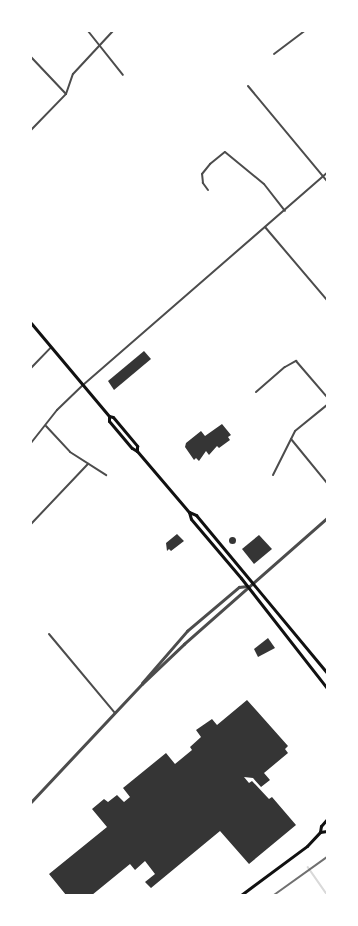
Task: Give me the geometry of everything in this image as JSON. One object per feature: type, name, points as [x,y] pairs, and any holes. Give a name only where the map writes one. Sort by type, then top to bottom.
[{"type":"main road","points":[[31,323],[50,348],[109,416],[114,417],[124,429],[137,446],[137,451]]},
{"type":"main road","points":[[109,416],[109,421],[132,448],[137,451],[189,512],[191,519],[247,586],[327,688]]},
{"type":"main road","points":[[189,512],[196,515],[327,673]]},
{"type":"main road","points":[[320,832],[321,826],[327,819]]},
{"type":"main road","points":[[241,895],[307,846],[320,832],[327,830]]},
{"type":"street","points":[[88,31],[123,75]]},
{"type":"street","points":[[31,130],[66,94],[73,74],[113,31]]},
{"type":"street","points":[[274,54],[305,31]]},
{"type":"street","points":[[31,57],[66,94]]},
{"type":"street","points":[[248,86],[327,181]]},
{"type":"street","points":[[208,190],[202,174],[210,164],[226,152],[264,184],[285,211]]},
{"type":"street","points":[[31,442],[46,426],[57,410],[83,385],[327,173]]},
{"type":"street","points":[[265,226],[327,300]]},
{"type":"street","points":[[31,368],[50,348]]},
{"type":"street","points":[[256,392],[285,366],[296,361],[327,397]]},
{"type":"street","points":[[273,475],[295,431],[327,405]]},
{"type":"street","points":[[46,426],[70,452],[106,475]]},
{"type":"street","points":[[291,439],[327,483]]},
{"type":"street","points":[[31,524],[88,464]]},
{"type":"street","points":[[31,802],[142,684],[247,586],[327,518]]},
{"type":"street","points":[[142,684],[146,676],[187,631],[239,587],[247,586]]},
{"type":"street","points":[[49,634],[114,713]]},
{"type":"building","points":[[144,351],[151,359],[114,390],[108,381]]},
{"type":"building","points":[[222,424],[231,435],[228,437],[230,440],[219,448],[217,446],[209,455],[206,451],[199,461],[196,458],[194,460],[185,447],[186,443],[201,431],[205,436]]},
{"type":"building","points":[[177,534],[184,541],[171,551],[169,549],[167,551],[166,543]]},
{"type":"building","points":[[259,535],[272,549],[254,564],[242,549]]},
{"type":"building","points":[[232,537],[235,540],[232,543],[229,540]]},
{"type":"building","points":[[268,638],[275,648],[258,657],[254,649]]},
{"type":"building","points":[[247,700],[288,746],[285,749],[288,753],[264,773],[270,780],[261,787],[253,778],[244,777],[249,783],[252,781],[269,799],[272,797],[296,825],[249,864],[220,831],[151,888],[145,882],[155,874],[145,861],[135,870],[130,864],[92,895],[66,895],[49,874],[107,827],[92,809],[104,799],[108,802],[117,795],[124,802],[130,797],[123,788],[166,753],[175,764],[192,750],[190,747],[201,737],[196,730],[212,719],[217,725]]},
{"type":"waterway","points":[[308,867],[327,894]]},
{"type":"railway","points":[[274,895],[327,857]]}]
